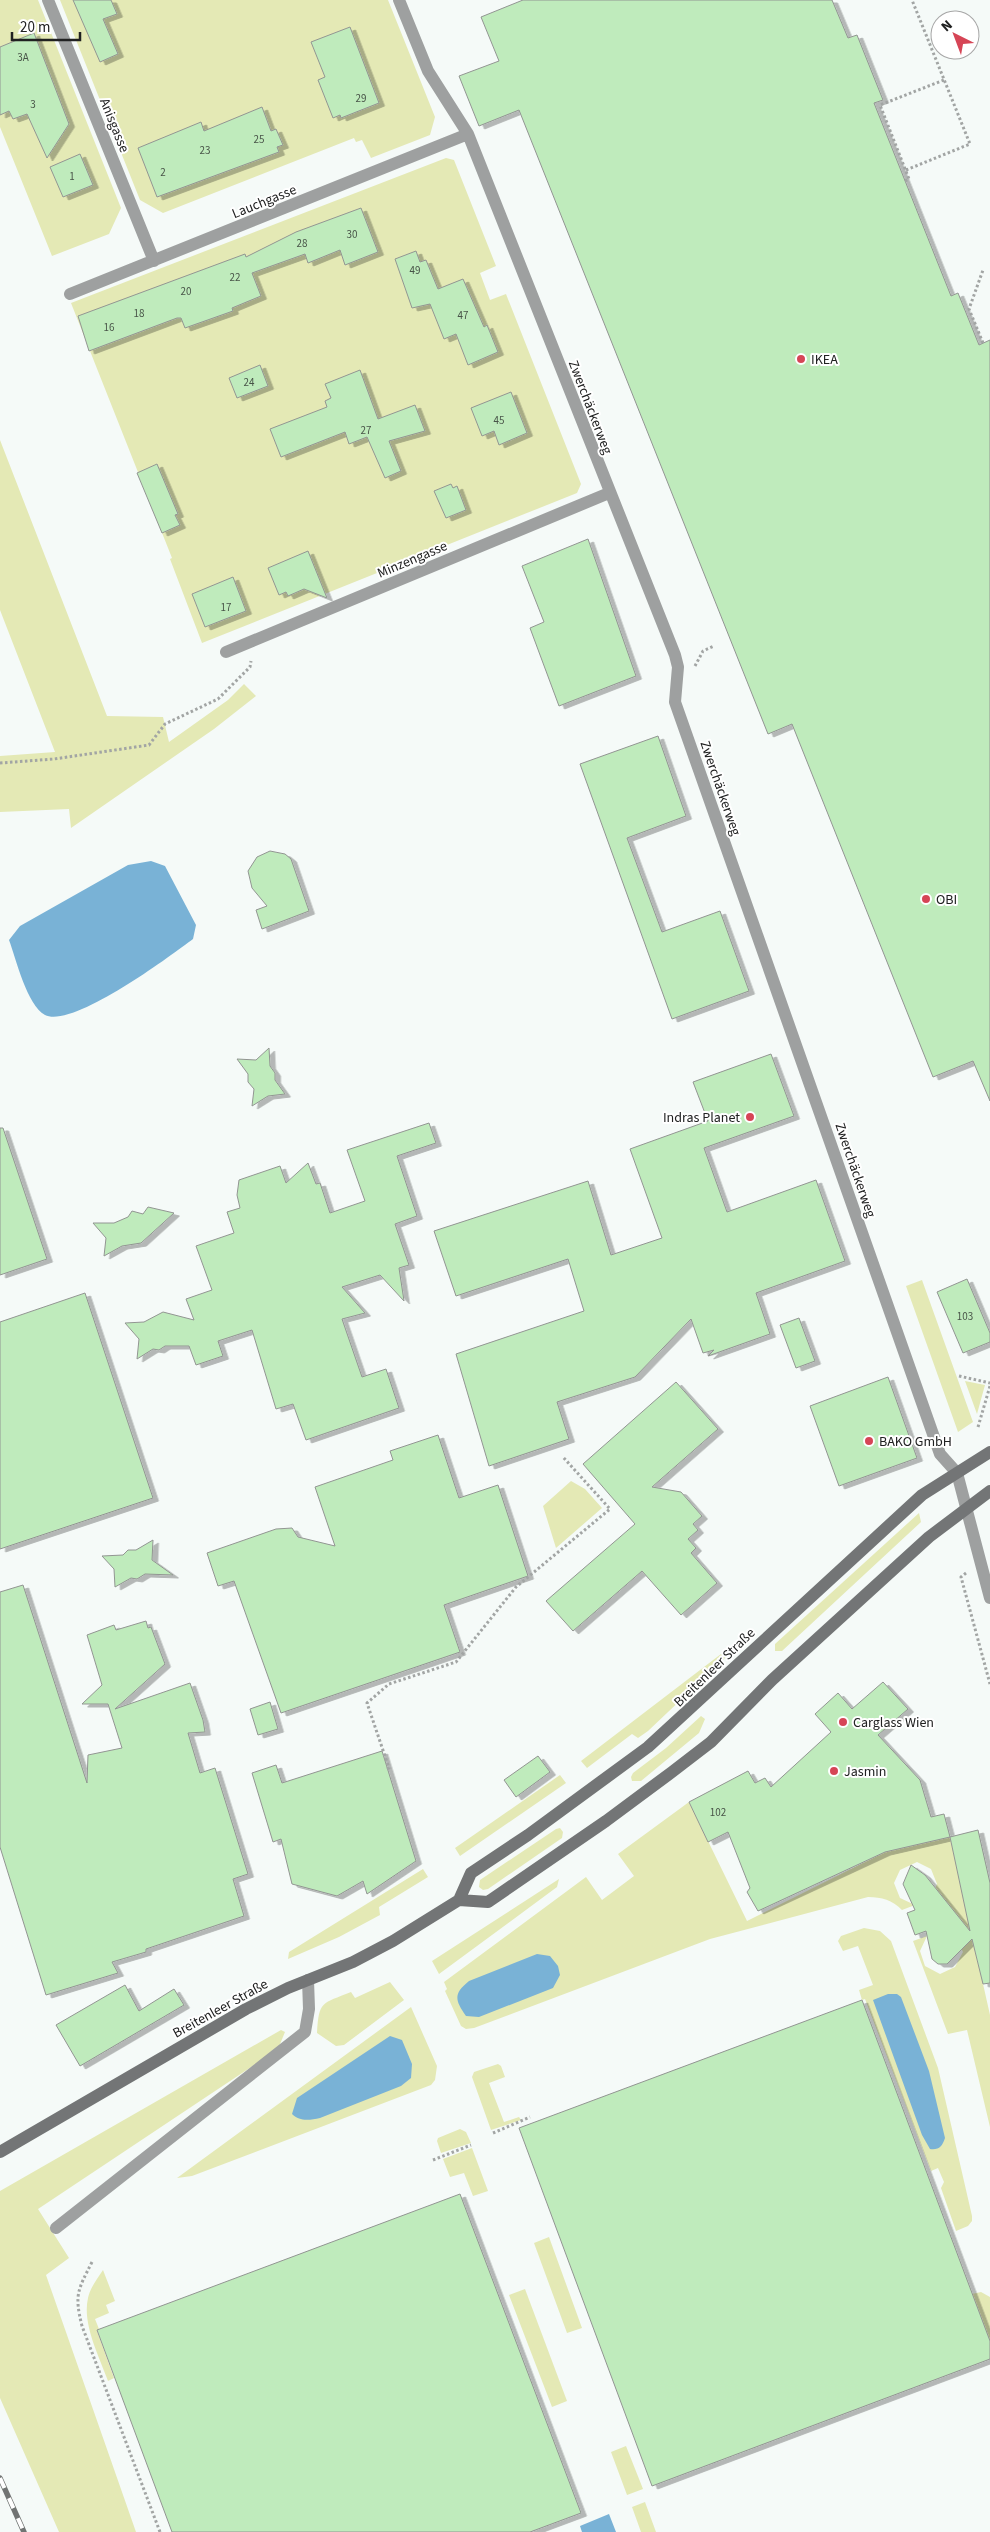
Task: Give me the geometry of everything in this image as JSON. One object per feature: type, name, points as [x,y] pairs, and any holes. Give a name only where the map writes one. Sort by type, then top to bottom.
[{"type":"main road","name":"Breitenleer Straße","points":[[0,2152],[246,2009],[308,1980],[353,1962],[394,1941],[459,1900],[471,1872],[536,1829],[648,1747],[922,1496],[990,1452]]},
{"type":"main road","points":[[459,1900],[488,1902],[598,1827],[711,1742],[772,1680],[917,1548],[990,1491]]},
{"type":"street","name":"Anisgasse","points":[[48,0],[154,261]]},
{"type":"street","name":"Zwerchäckerweg","points":[[399,0],[428,71],[468,134],[609,493],[675,654],[678,667],[675,702],[937,1446],[940,1454],[957,1473],[990,1598]]},
{"type":"street","name":"Lauchgasse","points":[[70,294],[468,134]]},
{"type":"street","name":"Minzengasse","points":[[226,652],[609,493]]},
{"type":"street","points":[[56,2228],[305,2032],[309,2009],[308,1980]]},
{"type":"path","points":[[906,170],[970,144],[912,0]]},
{"type":"path","points":[[905,181],[909,179],[880,105],[944,80]]},
{"type":"path","points":[[983,343],[969,309],[984,270]]},
{"type":"path","points":[[0,763],[54,759],[149,745],[165,724],[218,699],[250,667],[257,639]]},
{"type":"path","points":[[688,670],[696,666],[703,651],[714,646]]},
{"type":"path","points":[[960,1376],[990,1384],[978,1427]]},
{"type":"path","points":[[387,1769],[389,1768],[367,1703],[389,1684],[456,1662],[516,1587],[610,1509],[563,1457]]},
{"type":"path","points":[[961,1577],[990,1684]]},
{"type":"path","points":[[492,2133],[530,2117]]},
{"type":"path","points":[[434,2160],[471,2145]]},
{"type":"path","points":[[92,2262],[77,2291],[77,2307],[82,2326],[160,2532]]},
{"type":"green space","points":[[0,0],[38,0],[121,208],[109,234],[52,256],[0,127]]},
{"type":"green space","points":[[60,0],[388,0],[435,117],[430,135],[371,158],[362,140],[356,142],[354,138],[163,213],[140,200]]},
{"type":"green space","points":[[446,158],[454,160],[496,266],[480,273],[490,300],[506,294],[581,484],[577,493],[202,643],[170,559],[172,558],[71,303]]},
{"type":"green space","points":[[0,440],[107,716],[163,717],[169,742],[228,700],[244,684],[256,696],[214,729],[71,828],[69,809],[0,812],[0,756],[55,752],[0,610]]},
{"type":"green space","points":[[922,1280],[973,1422],[958,1432],[906,1286]]},
{"type":"green space","points":[[965,1381],[985,1385],[977,1414]]},
{"type":"green space","points":[[571,1481],[585,1489],[602,1508],[556,1548],[543,1506]]},
{"type":"green space","points":[[919,1513],[921,1522],[782,1651],[775,1651],[775,1644]]},
{"type":"green space","points":[[721,1654],[726,1657],[648,1731],[638,1738],[632,1734],[587,1768],[581,1761]]},
{"type":"green space","points":[[701,1716],[705,1719],[699,1733],[641,1781],[632,1781],[633,1773],[666,1748]]},
{"type":"green space","points":[[560,1775],[566,1783],[460,1856],[455,1848]]},
{"type":"green space","points":[[689,1802],[747,1921],[885,1852],[950,1837],[990,2015],[990,2127],[967,2030],[948,2034],[913,1941],[927,1936],[920,1951],[925,1966],[940,1974],[955,1967],[963,1952],[956,1937],[931,1898],[937,1884],[931,1869],[917,1862],[900,1870],[894,1883],[900,1898],[915,1905],[902,1910],[886,1900],[868,1897],[710,1939],[474,2028],[466,2029],[461,2026],[445,1991],[447,1989],[444,1982],[586,1877],[602,1900],[634,1876],[618,1854]]},
{"type":"green space","points":[[560,1828],[563,1832],[562,1838],[488,1889],[483,1890],[479,1887],[480,1880]]},
{"type":"green space","points":[[423,1869],[428,1877],[379,1907],[380,1915],[339,1937],[288,1959],[289,1952]]},
{"type":"green space","points":[[559,1879],[557,1887],[439,1974],[432,1961]]},
{"type":"green space","points":[[864,1928],[880,1931],[891,1941],[938,2068],[972,2216],[972,2221],[968,2226],[956,2231],[941,2188],[944,2182],[938,2168],[931,2171],[865,1999],[862,2000],[859,1990],[873,1985],[858,1946],[843,1951],[838,1941],[841,1936]]},
{"type":"green space","points":[[390,1982],[404,2000],[344,2045],[336,2046],[317,2033],[319,2014],[328,2002],[351,1992],[355,1998]]},
{"type":"green space","points":[[411,2007],[437,2066],[435,2080],[431,2085],[192,2176],[177,2178]]},
{"type":"green space","points":[[281,2030],[285,2032],[278,2049],[38,2209],[69,2258],[46,2275],[136,2532],[59,2532],[0,2398],[0,2191]]},
{"type":"green space","points":[[498,2064],[501,2066],[505,2077],[489,2083],[504,2122],[519,2117],[521,2120],[491,2130],[472,2077],[474,2072]]},
{"type":"green space","points":[[460,2129],[466,2132],[471,2143],[441,2153],[437,2141],[438,2138]]},
{"type":"green space","points":[[472,2148],[488,2191],[473,2196],[464,2173],[450,2177],[443,2159]]},
{"type":"green space","points":[[549,2237],[582,2328],[567,2333],[534,2243]]},
{"type":"green space","points":[[103,2270],[115,2301],[106,2305],[109,2313],[95,2319],[99,2329],[97,2331],[114,2378],[108,2381],[92,2340],[87,2318],[90,2291]]},
{"type":"green space","points":[[525,2289],[567,2401],[552,2407],[509,2295]]},
{"type":"green space","points":[[981,2292],[990,2297],[990,2341],[972,2294]]},
{"type":"green space","points":[[626,2446],[643,2489],[627,2495],[611,2452]]},
{"type":"green space","points":[[645,2502],[656,2532],[641,2532],[632,2507]]},
{"type":"water","points":[[151,861],[165,866],[196,925],[193,939],[143,975],[97,1002],[76,1012],[58,1016],[45,1015],[33,1002],[28,992],[9,940],[20,926],[128,865]]},
{"type":"water","points":[[537,1954],[550,1956],[558,1966],[560,1975],[553,1988],[479,2017],[466,2016],[457,1997],[460,1990],[469,1981]]},
{"type":"water","points":[[888,1994],[897,1994],[901,1997],[929,2071],[945,2138],[941,2146],[936,2149],[930,2149],[922,2135],[873,2000]]},
{"type":"water","points":[[390,2036],[402,2040],[412,2064],[411,2078],[401,2086],[320,2118],[302,2119],[292,2114],[297,2098]]},
{"type":"water","points":[[609,2514],[616,2532],[582,2532],[580,2526]]},
{"type":"building","points":[[73,0],[111,0],[117,14],[103,19],[118,54],[100,62]]},
{"type":"building","name":"IKEA","points":[[523,0],[832,0],[848,38],[857,35],[883,100],[874,103],[951,296],[958,293],[979,345],[990,340],[990,1101],[973,1061],[933,1077],[792,724],[768,734],[519,110],[479,126],[459,76],[499,61],[481,17]]},
{"type":"building","points":[[350,27],[379,103],[341,118],[340,115],[333,118],[318,80],[325,77],[311,42]]},
{"type":"building","points":[[34,33],[69,124],[47,158],[27,114],[13,119],[9,111],[0,115],[0,47]]},
{"type":"building","points":[[262,107],[271,131],[276,129],[283,145],[277,147],[279,152],[157,197],[138,148],[201,122],[204,131]]},
{"type":"building","points":[[80,154],[93,185],[63,197],[50,167]]},
{"type":"building","points":[[361,208],[378,252],[345,265],[340,250],[308,263],[305,254],[252,273],[261,296],[232,308],[233,311],[185,328],[181,318],[177,318],[89,351],[78,316],[245,254],[246,257],[296,232]]},
{"type":"building","points":[[416,251],[420,262],[426,260],[438,289],[463,279],[484,327],[487,325],[498,352],[468,365],[456,334],[444,339],[430,304],[412,308],[395,259]]},
{"type":"building","points":[[260,365],[268,386],[237,398],[229,378]]},
{"type":"building","points":[[360,370],[378,419],[415,405],[425,431],[389,441],[401,471],[385,478],[367,437],[349,444],[345,432],[281,457],[270,429],[327,407],[325,401],[331,398],[325,384]]},
{"type":"building","points":[[511,392],[527,433],[499,445],[494,431],[482,436],[471,408]]},
{"type":"building","points":[[157,464],[178,514],[175,515],[180,525],[162,533],[137,473]]},
{"type":"building","points":[[451,484],[453,488],[457,486],[466,510],[446,518],[434,491]]},
{"type":"building","points":[[588,539],[636,676],[559,706],[530,628],[544,622],[522,566]]},
{"type":"building","points":[[308,551],[327,598],[304,589],[288,596],[286,592],[279,595],[268,568]]},
{"type":"building","points":[[233,577],[246,611],[205,627],[192,594]]},
{"type":"building","points":[[658,736],[686,816],[627,838],[662,932],[720,911],[749,991],[672,1019],[580,764]]},
{"type":"building","points":[[270,851],[285,854],[291,859],[309,911],[262,929],[256,910],[267,906],[252,888],[248,871],[257,857]]},
{"type":"building","points":[[269,1048],[270,1066],[275,1073],[275,1080],[285,1094],[268,1096],[252,1106],[254,1089],[248,1082],[248,1074],[237,1059],[256,1060]]},
{"type":"building","points":[[771,1054],[794,1116],[704,1148],[727,1212],[816,1180],[845,1261],[756,1293],[770,1334],[708,1356],[714,1350],[703,1353],[691,1319],[635,1377],[557,1402],[569,1439],[489,1466],[456,1354],[584,1311],[568,1259],[456,1296],[434,1231],[588,1181],[611,1255],[662,1238],[630,1149],[708,1121],[693,1082]]},
{"type":"building","points":[[429,1123],[436,1143],[397,1156],[417,1216],[395,1224],[409,1265],[399,1268],[404,1301],[380,1275],[342,1287],[365,1313],[342,1319],[362,1377],[386,1369],[399,1408],[306,1440],[293,1404],[276,1409],[252,1330],[218,1341],[223,1356],[196,1365],[189,1346],[165,1346],[159,1350],[153,1349],[137,1359],[139,1339],[125,1323],[144,1322],[163,1312],[194,1320],[186,1299],[212,1290],[196,1246],[234,1233],[227,1212],[240,1208],[237,1195],[239,1180],[280,1166],[286,1183],[308,1163],[316,1184],[320,1183],[330,1213],[365,1201],[347,1150]]},
{"type":"building","points":[[0,1128],[3,1128],[47,1259],[0,1275]]},
{"type":"building","points":[[148,1207],[174,1213],[141,1243],[122,1246],[104,1256],[106,1238],[93,1223],[114,1223],[128,1217],[132,1211],[143,1214]]},
{"type":"building","points":[[967,1279],[990,1333],[990,1342],[963,1353],[937,1292]]},
{"type":"building","points":[[85,1293],[153,1498],[0,1549],[0,1322]]},
{"type":"building","points":[[799,1318],[815,1361],[796,1368],[780,1325]]},
{"type":"building","points":[[888,1377],[917,1458],[839,1486],[810,1406]]},
{"type":"building","points":[[676,1382],[718,1429],[652,1487],[681,1492],[702,1516],[693,1524],[698,1530],[688,1539],[696,1548],[691,1553],[717,1583],[681,1615],[642,1571],[573,1631],[546,1601],[635,1524],[583,1464]]},
{"type":"building","points":[[438,1435],[459,1498],[498,1485],[528,1576],[444,1605],[460,1652],[281,1713],[234,1581],[218,1586],[207,1553],[276,1529],[292,1528],[298,1537],[335,1546],[315,1487],[393,1460],[390,1451]]},
{"type":"building","points":[[153,1540],[152,1560],[173,1575],[145,1574],[137,1579],[131,1578],[115,1587],[114,1569],[102,1556],[123,1555],[128,1550],[136,1550]]},
{"type":"building","points":[[23,1585],[87,1783],[88,1755],[122,1748],[108,1704],[82,1704],[102,1685],[87,1635],[114,1625],[116,1630],[146,1621],[148,1628],[151,1627],[165,1664],[115,1709],[190,1683],[203,1720],[205,1732],[188,1733],[200,1773],[215,1768],[248,1874],[233,1879],[244,1916],[146,1949],[146,1952],[112,1962],[118,1973],[46,1995],[0,1847],[0,1592]]},
{"type":"building","points":[[883,1682],[908,1709],[878,1735],[920,1780],[931,1817],[944,1814],[950,1837],[885,1852],[758,1911],[747,1892],[750,1888],[728,1832],[708,1842],[689,1802],[748,1771],[755,1783],[765,1778],[771,1787],[831,1732],[815,1714],[838,1693],[852,1709]]},
{"type":"building","points":[[270,1702],[278,1729],[258,1735],[250,1709]]},
{"type":"building","points":[[382,1751],[416,1861],[367,1894],[363,1881],[337,1896],[292,1884],[281,1839],[273,1842],[252,1773],[276,1765],[282,1783]]},
{"type":"building","points":[[538,1756],[550,1772],[516,1797],[504,1780]]},
{"type":"building","points":[[978,1830],[990,1883],[990,1983],[983,1984],[972,1939],[947,1964],[938,1964],[932,1959],[926,1931],[915,1935],[907,1913],[915,1910],[903,1884],[911,1865],[925,1875],[970,1931],[950,1837]]},
{"type":"building","points":[[125,1985],[139,2011],[174,1989],[184,2005],[80,2066],[56,2025]]},
{"type":"building","points":[[862,2000],[990,2341],[990,2359],[652,2486],[519,2128]]},
{"type":"building","points":[[460,2194],[581,2513],[530,2532],[172,2532],[97,2330]]},
{"type":"railway","points":[[0,2478],[24,2532]]},
{"type":"place","name":"IKEA","points":[[801,359]]},
{"type":"place","name":"OBI","points":[[926,899]]},
{"type":"place","name":"Indras Planet","points":[[750,1117]]},
{"type":"place","name":"BAKO GmbH","points":[[869,1441]]},
{"type":"place","name":"Carglass Wien","points":[[843,1722]]},
{"type":"place","name":"Jasmin","points":[[834,1771]]}]
